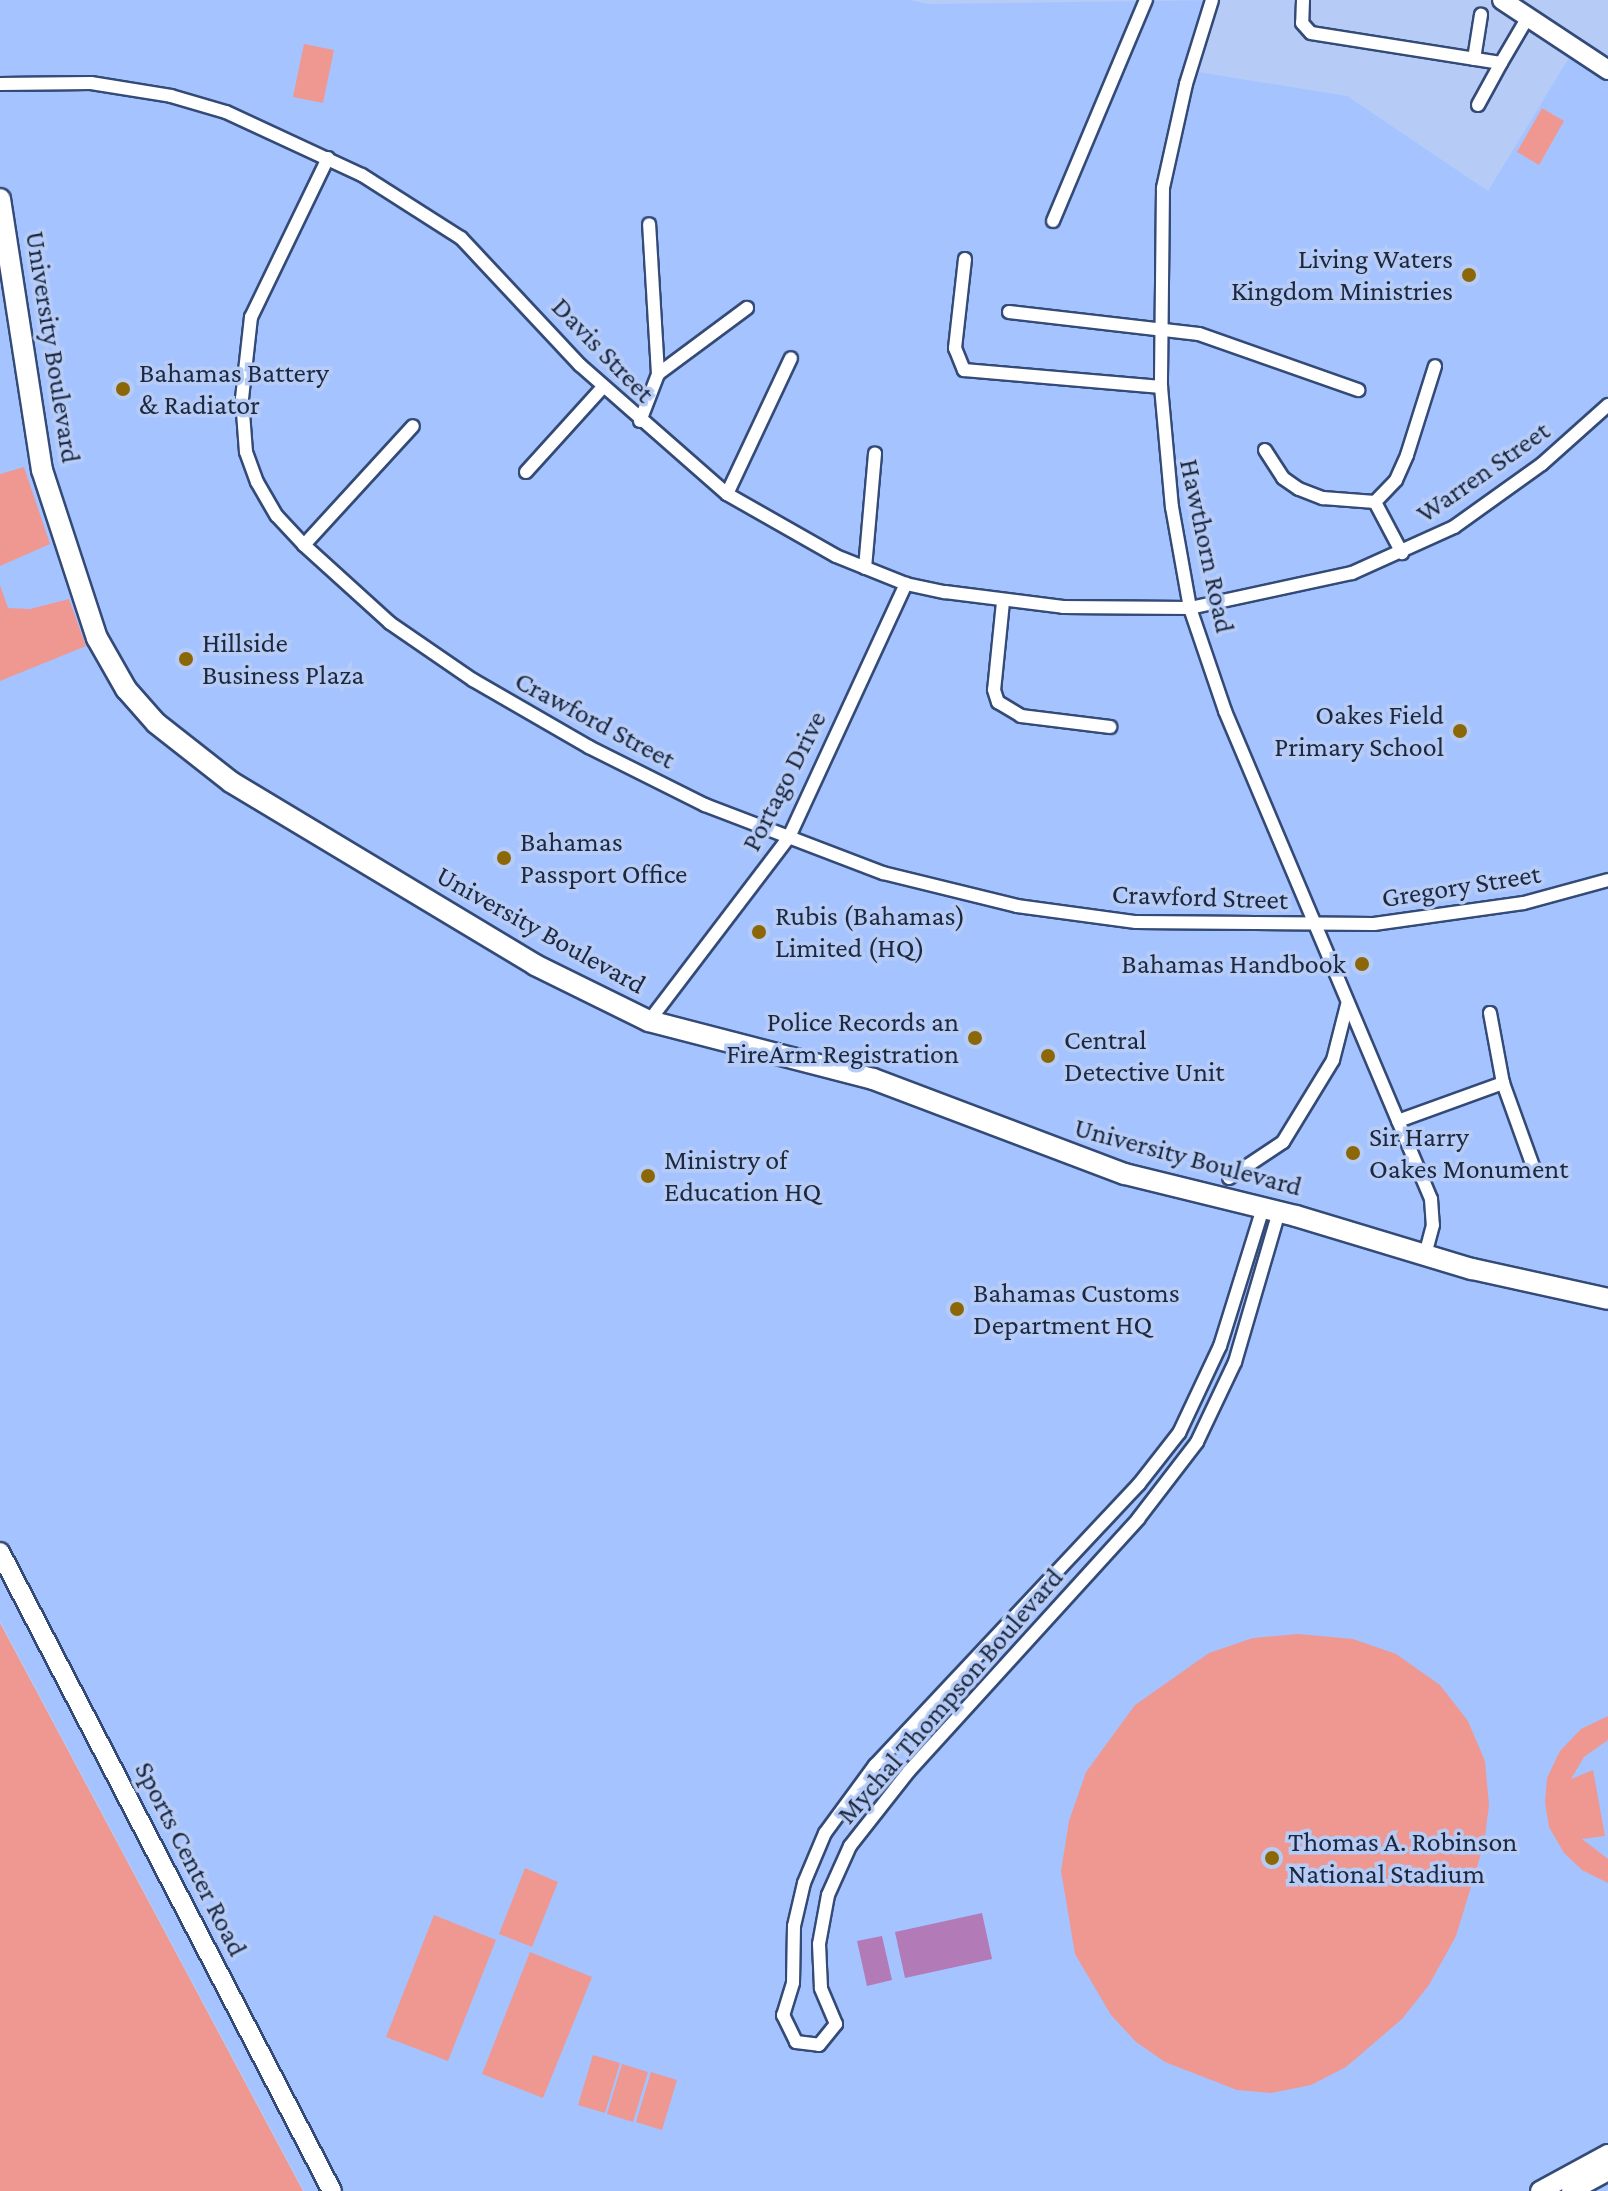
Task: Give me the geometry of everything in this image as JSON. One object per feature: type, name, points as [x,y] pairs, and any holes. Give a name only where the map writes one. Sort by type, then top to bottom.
[{"type":"main road","points":[[1502,0],[1608,70]]},
{"type":"main road","name":"University Boulevard","points":[[0,199],[42,470],[97,638],[126,689],[156,723],[231,782],[535,965],[649,1021],[832,1066],[1125,1174],[1608,1299]]},
{"type":"main road","name":"Sports Center Road","points":[[0,1552],[332,2191]]},
{"type":"main road","points":[[1540,2191],[1608,2154]]},
{"type":"main road","points":[[1571,2191],[1608,2171]]},
{"type":"street","points":[[1053,221],[1146,0]]},
{"type":"street","name":"Hawthorn Road","points":[[1212,0],[1186,84],[1163,188],[1160,330],[1164,459],[1190,608],[1278,843],[1318,925],[1347,1005],[1431,1199],[1433,1225],[1425,1254]]},
{"type":"street","points":[[1303,0],[1302,23],[1311,33],[1501,63]]},
{"type":"street","points":[[1474,59],[1481,15]]},
{"type":"street","points":[[1478,105],[1528,17]]},
{"type":"street","name":"Davis Street","points":[[0,84],[76,82],[171,96],[226,112],[328,158],[461,238],[603,387],[727,494],[790,533],[865,568],[906,584],[1003,602],[1190,608]]},
{"type":"street","name":"Crawford Street","points":[[328,158],[263,284],[244,361],[246,452],[277,516],[304,545],[390,623],[473,680],[705,805],[883,873],[1017,906],[1136,922],[1318,925]]},
{"type":"street","points":[[640,421],[658,374],[649,224]]},
{"type":"street","points":[[965,259],[955,348],[964,370],[1161,387]]},
{"type":"street","points":[[658,374],[747,308]]},
{"type":"street","points":[[1009,312],[1199,334],[1358,390]]},
{"type":"street","points":[[727,494],[791,358]]},
{"type":"street","points":[[1375,502],[1396,480],[1435,366]]},
{"type":"street","points":[[526,472],[603,387]]},
{"type":"street","name":"Warren Street","points":[[1190,608],[1299,587],[1402,553],[1494,500],[1608,405]]},
{"type":"street","points":[[304,545],[413,426]]},
{"type":"street","points":[[1265,450],[1283,478],[1299,489],[1323,498],[1375,502]]},
{"type":"street","points":[[865,568],[875,453]]},
{"type":"street","points":[[1375,502],[1402,553]]},
{"type":"street","name":"Portago Drive","points":[[649,1021],[789,837],[906,584]]},
{"type":"street","points":[[1003,602],[994,690],[998,702],[1021,716],[1110,727]]},
{"type":"street","name":"Gregory Street","points":[[1318,925],[1374,924],[1524,903],[1608,880]]},
{"type":"street","points":[[1229,1178],[1283,1142],[1333,1060],[1347,1005]]},
{"type":"street","points":[[1490,1013],[1503,1083],[1535,1172]]},
{"type":"street","points":[[1398,1121],[1503,1083]]},
{"type":"street","name":"Mychal Thompson Boulevard","points":[[1271,1210],[1235,1362],[1197,1442],[1138,1519],[909,1771],[850,1846],[828,1895],[819,1944],[821,1988],[836,2024],[819,2045],[796,2042],[783,2015],[793,1983],[794,1926],[804,1883],[825,1833],[875,1765],[1139,1484],[1179,1433],[1220,1346],[1271,1210]]},
{"type":"shaded area","points":[[0,0],[910,0],[928,4],[1221,0],[1198,72],[1347,96],[1488,191],[1581,38],[1608,56],[1608,2191],[304,2191],[0,1621]]},
{"type":"shaded area","points":[[304,44],[334,50],[323,103],[293,97]]},
{"type":"shaded area","points":[[1542,108],[1564,121],[1539,165],[1517,152]]},
{"type":"shaded area","points":[[24,467],[50,544],[0,566],[0,474]]},
{"type":"shaded area","points":[[0,585],[8,608],[30,609],[69,599],[86,646],[0,681]]},
{"type":"shaded area","points":[[0,1623],[303,2191],[0,2191]]},
{"type":"shaded area","name":"Thomas A. Robinson National Stadium","points":[[1298,1634],[1353,1639],[1396,1654],[1440,1685],[1468,1721],[1485,1761],[1489,1805],[1484,1844],[1456,1936],[1429,1985],[1402,2019],[1346,2067],[1311,2085],[1271,2093],[1237,2090],[1165,2062],[1136,2042],[1111,2015],[1075,1954],[1061,1871],[1069,1821],[1086,1772],[1135,1705],[1209,1653],[1253,1638]]},
{"type":"shaded area","points":[[1608,1716],[1608,1740],[1584,1757],[1571,1779],[1593,1770],[1605,1836],[1582,1839],[1608,1859],[1608,1883],[1582,1870],[1564,1853],[1549,1827],[1545,1803],[1547,1778],[1560,1751],[1581,1729]]},
{"type":"shaded area","points":[[525,1868],[558,1882],[532,1947],[499,1934]]},
{"type":"shaded area","points":[[982,1913],[992,1959],[905,1978],[895,1932]]},
{"type":"shaded area","points":[[434,1915],[496,1940],[448,2061],[386,2037]]},
{"type":"shaded area","points":[[882,1936],[892,1980],[867,1986],[857,1941]]},
{"type":"shaded area","points":[[530,1952],[592,1977],[543,2098],[482,2074]]},
{"type":"shaded area","points":[[593,2055],[620,2063],[605,2113],[578,2105]]},
{"type":"shaded area","points":[[622,2064],[648,2072],[633,2122],[607,2114]]},
{"type":"shaded area","points":[[651,2072],[677,2080],[662,2130],[636,2122]]},
{"type":"place","name":"Living Waters Kingdom Ministries","points":[[1469,275]]},
{"type":"place","name":"Bahamas Battery & Radiator","points":[[123,389]]},
{"type":"place","name":"Hillside Business Plaza","points":[[186,659]]},
{"type":"place","name":"Oakes Field Primary School","points":[[1460,731]]},
{"type":"place","name":"Bahamas Passport Office","points":[[504,858]]},
{"type":"place","name":"Rubis (Bahamas) Limited (HQ)","points":[[759,932]]},
{"type":"place","name":"Bahamas Handbook","points":[[1362,964]]},
{"type":"place","name":"Police Records an FireArm Registration","points":[[975,1038]]},
{"type":"place","name":"Central Detective Unit","points":[[1048,1056]]},
{"type":"place","name":"Sir Harry Oakes Monument","points":[[1353,1153]]},
{"type":"place","name":"Ministry of Education HQ","points":[[648,1176]]},
{"type":"place","name":"Bahamas Customs Department HQ","points":[[957,1309]]},
{"type":"place","name":"Thomas A. Robinson National Stadium","points":[[1272,1858]]}]
